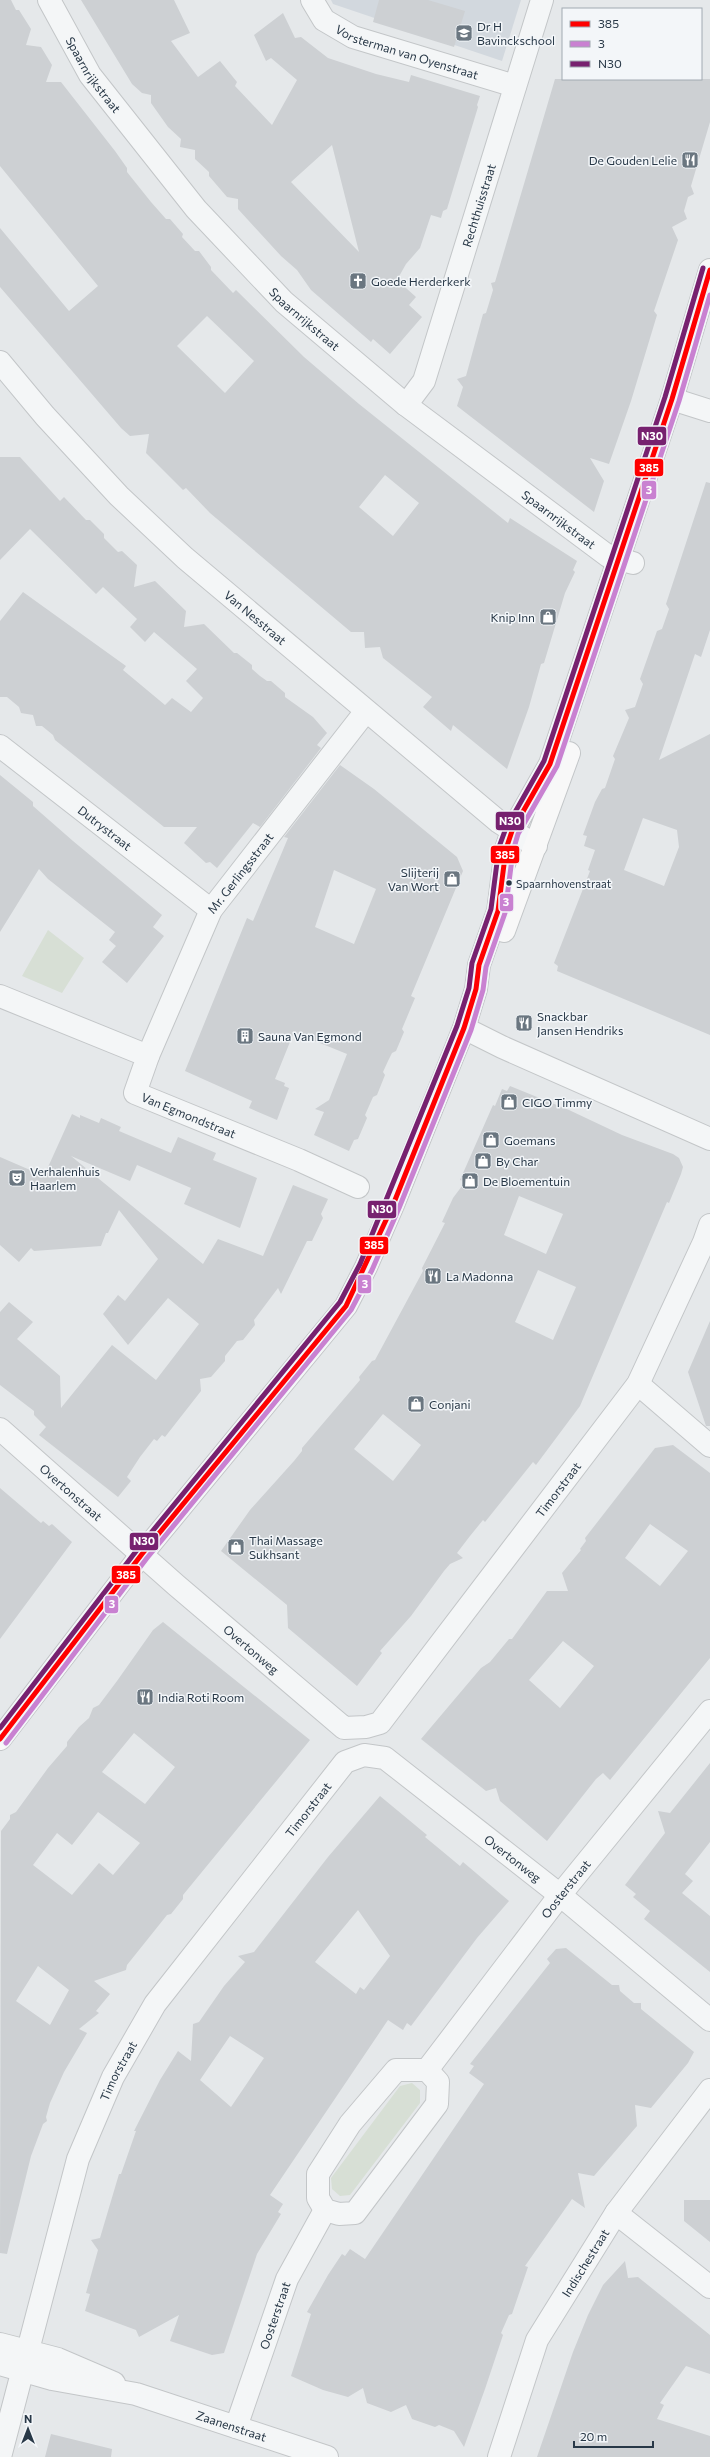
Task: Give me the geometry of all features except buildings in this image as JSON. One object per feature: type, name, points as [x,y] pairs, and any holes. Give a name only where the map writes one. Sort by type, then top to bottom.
[{"type":"main road","points":[[679,401],[710,270]]},
{"type":"main road","points":[[476,989],[490,969],[536,846],[679,401],[710,319]]},
{"type":"main road","points":[[0,1738],[142,1554],[346,1306],[366,1267],[390,1212],[464,1028],[476,989],[479,965],[498,911],[506,849],[512,831],[550,764],[627,561]]},
{"type":"street","name":"Spaarnrijkstraat","points":[[48,0],[90,75],[196,209],[284,302],[406,405],[608,556],[627,561]]},
{"type":"street","name":"Vorsterman van Oyenstraat","points":[[312,0],[324,20],[353,37],[515,86]]},
{"type":"street","name":"Rechthuisstraat","points":[[406,405],[424,381],[542,0]]},
{"type":"street","name":"Van Nesstraat","points":[[0,362],[45,416],[119,496],[185,558],[499,822],[536,846]]},
{"type":"street","points":[[679,401],[710,411]]},
{"type":"street","name":"Mr. Gerlingsstraat","points":[[148,1056],[211,910],[366,711]]},
{"type":"street","name":"Dutrystraat","points":[[0,746],[211,910]]},
{"type":"street","points":[[0,996],[148,1056]]},
{"type":"street","points":[[464,1028],[496,1044],[709,1135]]},
{"type":"street","name":"Van Egmondstraat","points":[[148,1056],[135,1093],[299,1160],[358,1187]]},
{"type":"street","name":"Timorstraat","points":[[366,1727],[380,1722],[638,1384],[704,1242],[710,1225]]},
{"type":"street","points":[[638,1384],[710,1446]]},
{"type":"street","name":"Overtonstraat","points":[[0,1429],[142,1554]]},
{"type":"street","name":"Overtonweg","points":[[142,1554],[344,1728],[366,1727]]},
{"type":"street","name":"Oosterstraat","points":[[427,2070],[560,1895],[710,1711]]},
{"type":"street","name":"Overtonweg","points":[[364,1755],[385,1758],[560,1895],[710,2020]]},
{"type":"street","name":"Timorstraat","points":[[0,2457],[78,2159],[113,2077],[160,1998],[345,1762],[364,1755]]},
{"type":"street","points":[[396,2070],[427,2070],[438,2082],[437,2104],[355,2213],[339,2214],[325,2210],[318,2198],[318,2174],[350,2124],[396,2070]]},
{"type":"street","name":"Indischestraat","points":[[499,2457],[537,2340],[616,2213],[710,2090]]},
{"type":"street","name":"Oosterstraat","points":[[236,2427],[287,2279],[325,2210]]},
{"type":"street","points":[[616,2213],[710,2287]]},
{"type":"street","name":"Zaanenstraat","points":[[0,2344],[24,2361]]},
{"type":"street","name":"Zaanenstraat","points":[[0,2364],[24,2361],[65,2361],[107,2379],[136,2394],[327,2457]]},
{"type":"shaded area","name":"Dr H Bavinckschool","points":[[331,0],[521,0],[502,61],[333,4]]},
{"type":"shaded area","points":[[48,930],[84,958],[62,993],[22,976]]},
{"type":"shaded area","points":[[412,2083],[420,2090],[420,2103],[350,2195],[340,2196],[332,2189],[331,2178],[400,2086]]},
{"type":"transit line","name":"N30","points":[[0,1728],[137,1550],[340,1302],[360,1264],[457,1026],[469,988],[472,963],[491,909],[499,847],[506,828],[544,761],[665,397],[703,268]]},
{"type":"transit line","name":"385","points":[[0,1739],[142,1554],[346,1306],[393,1205],[464,1028],[476,989],[479,965],[498,911],[506,849],[512,831],[550,764],[672,399],[710,270]]},
{"type":"transit line","name":"3","points":[[6,1743],[147,1558],[351,1310],[372,1270],[399,1208],[471,1030],[483,990],[486,967],[505,913],[513,851],[518,834],[557,766],[679,401],[710,295]]},
{"type":"place","name":"Dr H Bavinckschool","points":[[464,33]]},
{"type":"place","name":"De Gouden Lelie","points":[[690,160]]},
{"type":"place","name":"Goede Herderkerk","points":[[358,281]]},
{"type":"place","name":"Knip Inn","points":[[548,617]]},
{"type":"place","name":"Slijterij Van Wort","points":[[452,879]]},
{"type":"place","name":"Spaarnhovenstraat","points":[[509,883]]},
{"type":"place","name":"Snackbar Jansen Hendriks","points":[[524,1023]]},
{"type":"place","name":"Sauna Van Egmond","points":[[245,1036]]},
{"type":"place","name":"CIGO Timmy","points":[[509,1102]]},
{"type":"place","name":"Goemans","points":[[491,1140]]},
{"type":"place","name":"By Char","points":[[483,1161]]},
{"type":"place","name":"Verhalenhuis Haarlem","points":[[17,1178]]},
{"type":"place","name":"De Bloementuin","points":[[470,1181]]},
{"type":"place","name":"La Madonna","points":[[433,1276]]},
{"type":"place","name":"Conjani","points":[[416,1404]]},
{"type":"place","name":"Thai Massage Sukhsant","points":[[236,1547]]},
{"type":"place","name":"India Roti Room","points":[[145,1697]]}]
